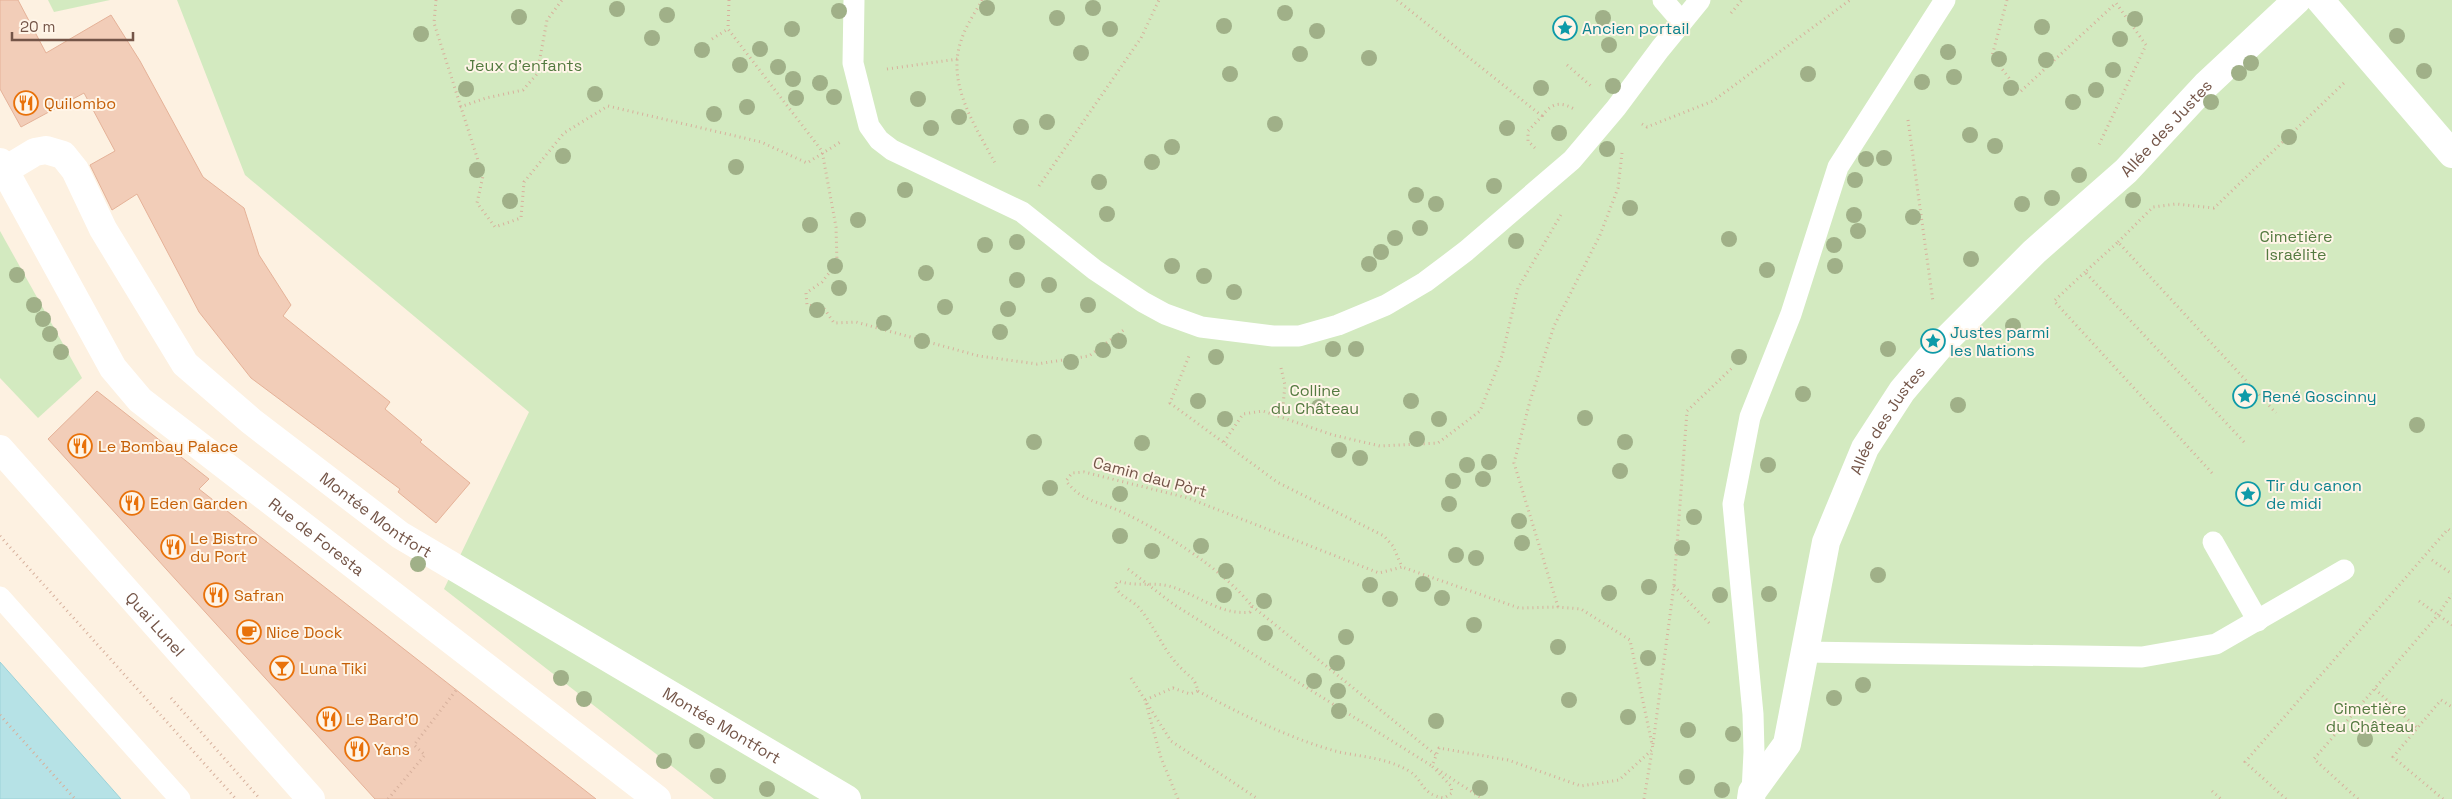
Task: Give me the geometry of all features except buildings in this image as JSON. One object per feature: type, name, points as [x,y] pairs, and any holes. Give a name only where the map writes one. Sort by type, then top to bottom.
[{"type":"street","name":"Allée des Justes","points":[[1752,796],[1787,744],[1826,542],[1864,448],[1902,391],[1940,346],[2034,252],[2126,171],[2206,85],[2297,0]]},
{"type":"street","points":[[2320,0],[2452,154]]},
{"type":"street","name":"Montée Montfort","points":[[2,166],[36,152],[46,150],[63,155],[75,170],[103,229],[185,364],[251,421],[400,535],[847,799]]},
{"type":"street","name":"Rue de Foresta","points":[[2,166],[113,368],[140,400],[657,799]]},
{"type":"street","name":"Quai Lunel","points":[[0,448],[312,799]]},
{"type":"lane","points":[[854,0],[853,63],[869,126],[879,140],[892,150],[1022,212],[1095,270],[1143,302],[1201,327],[1273,336],[1299,336],[1338,325],[1386,305],[1425,282],[1466,251],[1572,160],[1616,108],[1700,0]]},
{"type":"lane","points":[[1663,0],[1682,22]]},
{"type":"lane","points":[[1752,796],[1753,714],[1733,504],[1748,427],[1791,314],[1838,167],[1945,0]]},
{"type":"lane","points":[[2213,542],[2258,621]]},
{"type":"lane","points":[[1804,652],[2142,657],[2216,644],[2344,570]]},
{"type":"lane","points":[[0,598],[180,799]]},
{"type":"path","points":[[436,0],[434,23],[483,176],[477,203],[495,227],[521,218],[524,182],[564,132],[608,106],[761,142],[807,163],[822,151],[869,126]]},
{"type":"path","points":[[460,107],[486,98],[523,90],[537,74],[547,20],[562,0]]},
{"type":"path","points":[[729,0],[728,29],[822,151],[836,227],[837,263],[822,282],[806,293],[807,305],[823,307],[834,323],[856,322],[979,356],[1037,364],[1089,356],[1124,330],[1143,302]]},
{"type":"path","points":[[982,0],[960,42],[956,76],[970,118],[1022,212],[1141,38],[1159,0]]},
{"type":"path","points":[[1223,442],[1243,414],[1263,411],[1334,435],[1380,446],[1438,443],[1480,411],[1502,356],[1518,288],[1569,201],[1555,175],[1528,141],[1528,131],[1542,116],[1397,0]]},
{"type":"path","points":[[1616,108],[1647,127],[1713,101],[1850,0]]},
{"type":"path","points":[[2007,0],[1992,56],[2020,92],[2117,1],[2146,45]]},
{"type":"path","points":[[712,39],[728,29]]},
{"type":"path","points":[[855,73],[958,59]]},
{"type":"path","points":[[1901,67],[1940,346]]},
{"type":"path","points":[[2212,473],[2054,301],[2153,207],[2176,204],[2214,208],[2353,76]]},
{"type":"path","points":[[1558,607],[1514,463],[1530,401],[1554,326],[1600,235],[1618,188],[1624,139],[1616,108]]},
{"type":"path","points":[[2118,242],[2276,413]]},
{"type":"path","points":[[2086,272],[2244,442]]},
{"type":"path","points":[[1201,327],[1170,403],[1277,482],[1384,536],[1393,546],[1402,567],[1519,608],[1558,607],[1581,609],[1630,640],[1653,749]]},
{"type":"path","points":[[1273,336],[1285,385],[1282,416]]},
{"type":"path","points":[[1644,799],[1653,749],[1674,585],[1687,411]]},
{"type":"path","name":"Camin dau Pòrt","points":[[1252,606],[1227,581],[1169,539],[1121,512],[1086,500],[1075,493],[1066,481],[1072,473],[1084,472],[1188,498],[1379,573],[1402,567]]},
{"type":"path","points":[[2286,799],[2245,762],[2448,529],[2452,532]]},
{"type":"path","points":[[0,536],[236,799]]},
{"type":"path","points":[[2432,560],[2452,574]]},
{"type":"path","points":[[1128,570],[1173,604],[1483,799]]},
{"type":"path","points":[[1432,766],[1451,786],[1452,793],[1444,798],[1431,796],[1410,772],[1370,756],[1339,752],[1287,733],[1232,709],[1198,691],[1195,679],[1182,670],[1165,649],[1140,608],[1120,596],[1114,586],[1118,581],[1132,586],[1169,586],[1229,612],[1250,612],[1252,606],[1436,756]]},
{"type":"path","points":[[2358,799],[2314,759],[2438,615],[2452,594]]},
{"type":"path","points":[[2419,601],[2452,625]]},
{"type":"path","points":[[1131,678],[1171,741],[1258,799]]},
{"type":"path","points":[[1145,700],[1173,688],[1190,694],[1198,691]]},
{"type":"path","points":[[2375,689],[2417,728]]},
{"type":"path","points":[[388,799],[425,755],[414,745],[456,690]]},
{"type":"path","points":[[1145,700],[1161,758],[1178,799]]},
{"type":"path","points":[[2443,799],[2393,757],[2440,700],[2452,707]]},
{"type":"path","points":[[0,715],[75,799]]},
{"type":"path","points":[[1432,766],[1439,748],[1508,760],[1581,786],[1619,780],[1653,749]]},
{"type":"path","points":[[2212,791],[2221,799]]},
{"type":"path","points":[[1472,792],[1472,799]]},
{"type":"green space","points":[[48,0],[110,0],[54,12]]},
{"type":"green space","name":"Colline du Château","points":[[177,0],[2452,0],[2452,799],[714,799],[444,589],[529,412],[245,175]]},
{"type":"green space","points":[[0,231],[82,378],[38,418],[0,378]]},
{"type":"water","points":[[0,662],[121,799],[0,799]]},
{"type":"place","name":"Ancien portail","points":[[1565,28]]},
{"type":"place","name":"Quilombo","points":[[26,103]]},
{"type":"place","name":"Justes parmi les Nations","points":[[1933,341]]},
{"type":"place","name":"René Goscinny","points":[[2245,396]]},
{"type":"place","name":"Le Bombay Palace","points":[[80,446]]},
{"type":"place","name":"Tir du canon de midi","points":[[2248,494]]},
{"type":"place","name":"Eden Garden","points":[[132,503]]},
{"type":"place","name":"Le Bistro du Port","points":[[173,547]]},
{"type":"place","name":"Safran","points":[[216,595]]},
{"type":"place","name":"Nice Dock","points":[[249,632]]},
{"type":"place","name":"Luna Tiki","points":[[282,668]]},
{"type":"place","name":"Le Bard'O","points":[[329,719]]},
{"type":"place","name":"Yans","points":[[357,749]]},
{"type":"park label","name":"Jeux d'enfants","points":[[524,65]]},
{"type":"park label","name":"Cimetière Israélite","points":[[2296,245]]},
{"type":"park label","name":"Cimetière du Château","points":[[2370,717]]}]
